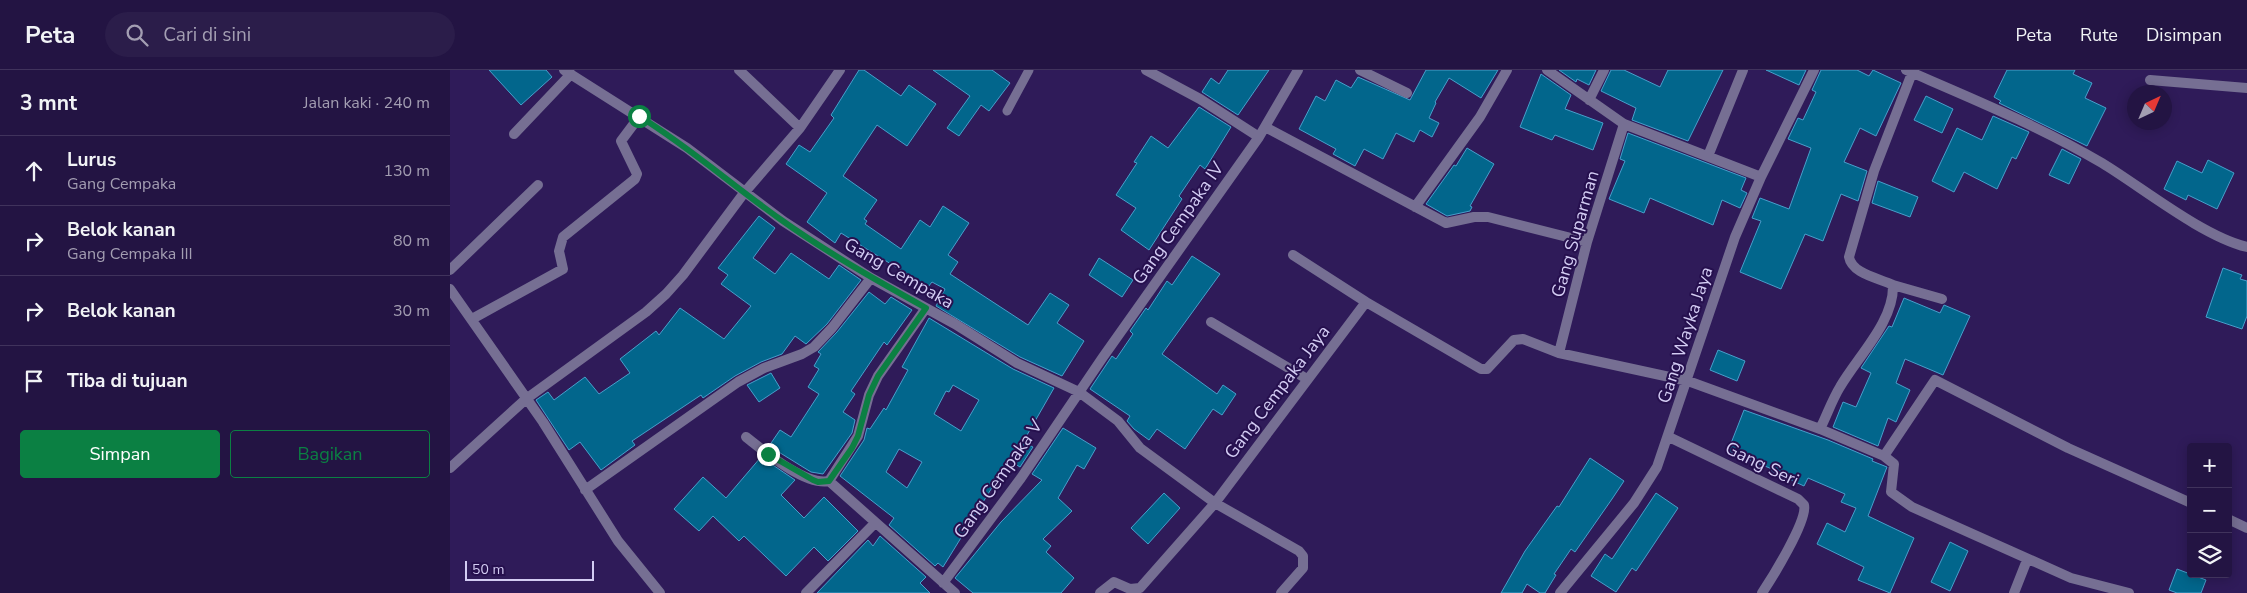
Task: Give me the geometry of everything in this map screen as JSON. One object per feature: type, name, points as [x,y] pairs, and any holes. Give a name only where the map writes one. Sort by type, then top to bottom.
[{"type":"street","points":[[739,70],[800,128]]},
{"type":"street","points":[[450,468],[526,399],[646,312],[666,294],[683,275],[744,193],[800,128],[840,70]]},
{"type":"street","points":[[1146,70],[1200,99],[1259,137]]},
{"type":"street","name":"Gang Cempaka IV","points":[[1079,392],[1259,137],[1298,70]]},
{"type":"street","points":[[1360,70],[1407,93]]},
{"type":"street","points":[[1415,207],[1480,117],[1507,70]]},
{"type":"street","points":[[1547,70],[1624,124],[1761,177]]},
{"type":"street","points":[[1589,100],[1604,70]]},
{"type":"street","points":[[1708,156],[1743,70]]},
{"type":"street","name":"Gang Wayka Jaya","points":[[1560,593],[1648,483],[1669,436],[1714,294],[1735,237],[1761,177],[1814,70]]},
{"type":"street","points":[[1942,299],[1893,284],[1857,270],[1851,265],[1849,257],[1851,243],[1874,171],[1911,71],[2037,126],[2222,238],[2247,247]]},
{"type":"street","points":[[514,134],[568,72]]},
{"type":"street","name":"Gang Cempaka","points":[[568,72],[700,157],[744,193],[871,278],[926,308],[1016,363],[1079,392],[1118,421],[1140,448],[1215,503],[1299,551],[1304,556],[1303,568],[1281,593]]},
{"type":"street","points":[[2150,80],[2247,88]]},
{"type":"street","points":[[472,319],[563,269],[559,251],[563,237],[638,174],[621,141],[639,116]]},
{"type":"street","name":"Gang Suparman","points":[[1559,353],[1587,242],[1624,124]]},
{"type":"street","points":[[1265,127],[1446,223],[1474,217],[1488,218],[1587,242]]},
{"type":"street","points":[[450,270],[538,185]]},
{"type":"street","points":[[1293,255],[1366,302],[1483,369],[1487,369],[1514,340],[1523,339],[1559,353],[1688,380],[1820,429],[1884,456],[1894,464],[1891,492],[1912,507],[2027,560],[2080,581],[2129,593]]},
{"type":"street","points":[[585,490],[738,382],[764,368],[802,354],[814,347],[832,328],[871,278]]},
{"type":"street","points":[[1820,429],[1839,388],[1882,324],[1891,299],[1893,284]]},
{"type":"street","points":[[450,289],[526,399],[618,542],[660,593]]},
{"type":"street","name":"Gang Cempaka Jaya","points":[[1100,593],[1114,582],[1130,589],[1140,588],[1215,503],[1366,302]]},
{"type":"street","points":[[829,481],[858,436],[869,395],[878,376],[926,308]]},
{"type":"street","points":[[1211,322],[1307,379]]},
{"type":"street","points":[[1884,456],[1935,380],[2068,448],[2187,501]]},
{"type":"street","name":"Gang Cempaka V","points":[[943,583],[1021,478],[1079,392]]},
{"type":"street","name":"Gang Seri","points":[[1669,436],[1798,499],[1804,505],[1805,513],[1782,562],[1762,593]]},
{"type":"street","points":[[746,437],[768,454],[806,477],[818,482],[829,481],[955,593]]},
{"type":"street","points":[[806,593],[875,522]]},
{"type":"street","points":[[2232,522],[2247,528]]},
{"type":"street","points":[[2014,593],[2027,560]]},
{"type":"lane","points":[[1007,111],[1029,70]]},
{"type":"building","points":[[489,70],[546,70],[552,77],[521,105]]},
{"type":"building","points":[[859,70],[864,70],[901,96],[909,85],[936,104],[907,146],[877,125],[843,176],[877,200],[864,219],[867,221],[865,224],[901,249],[920,220],[930,227],[943,206],[969,223],[948,255],[958,262],[950,274],[1028,325],[1050,293],[1069,305],[1057,323],[1084,341],[1062,376],[1020,357],[936,306],[945,289],[932,282],[928,287],[841,233],[835,243],[807,222],[827,193],[786,164],[799,145],[810,152],[834,118],[831,115]]},
{"type":"building","points":[[933,70],[992,70],[1010,83],[989,111],[981,105],[959,136],[947,128],[970,96]]},
{"type":"building","points":[[1228,70],[1269,70],[1238,115],[1202,92],[1211,78],[1219,84]]},
{"type":"building","points":[[1426,70],[1498,70],[1481,98],[1449,78],[1435,102],[1429,118],[1439,123],[1432,137],[1420,130],[1414,142],[1396,133],[1383,159],[1364,149],[1355,166],[1333,154],[1336,149],[1299,129],[1316,96],[1325,101],[1336,80],[1351,88],[1358,77],[1410,100]]},
{"type":"building","points":[[1559,70],[1596,70],[1589,85],[1577,79],[1576,82]]},
{"type":"building","points":[[1611,70],[1624,70],[1660,87],[1668,70],[1723,70],[1688,141],[1632,120],[1636,108],[1601,91]]},
{"type":"building","points":[[1766,70],[1806,70],[1799,85]]},
{"type":"building","points":[[1821,70],[1857,70],[1869,76],[1873,70],[1901,83],[1876,136],[1860,128],[1844,162],[1867,171],[1858,201],[1841,194],[1823,241],[1805,234],[1781,289],[1740,272],[1761,221],[1752,218],[1760,198],[1789,209],[1811,148],[1788,139],[1798,118],[1803,120],[1816,92],[1812,90]]},
{"type":"building","points":[[2007,70],[2075,70],[2073,74],[2092,83],[2085,98],[2106,108],[2087,146],[1999,103],[2001,101],[1994,97]]},
{"type":"building","points":[[1541,74],[1571,95],[1565,109],[1603,123],[1593,150],[1555,135],[1552,140],[1520,127]]},
{"type":"building","points":[[1926,96],[1953,109],[1942,133],[1914,120]]},
{"type":"building","points":[[1199,107],[1231,127],[1205,169],[1200,165],[1179,196],[1182,199],[1149,250],[1121,230],[1136,208],[1116,195],[1137,163],[1134,162],[1151,136],[1168,148]]},
{"type":"building","points":[[1993,116],[2029,132],[2016,159],[2012,157],[1997,189],[1964,172],[1954,192],[1932,181],[1957,128],[1982,140]]},
{"type":"building","points":[[1628,133],[1746,178],[1741,190],[1747,193],[1740,208],[1722,200],[1713,225],[1650,198],[1644,213],[1609,199],[1625,161],[1620,159]]},
{"type":"building","points":[[1467,148],[1494,164],[1470,206],[1472,207],[1470,211],[1447,216],[1426,204],[1454,165],[1456,166]]},
{"type":"building","points":[[2062,149],[2081,159],[2069,184],[2049,175]]},
{"type":"building","points":[[2208,160],[2234,173],[2217,209],[2188,195],[2186,200],[2164,189],[2177,161],[2202,173]]},
{"type":"building","points":[[1878,181],[1918,197],[1910,217],[1872,203]]},
{"type":"building","points":[[759,216],[775,228],[753,258],[775,274],[791,253],[829,279],[839,265],[861,280],[827,324],[806,344],[795,336],[782,354],[761,362],[735,376],[703,398],[701,395],[632,441],[635,445],[601,470],[580,442],[569,450],[536,400],[548,392],[554,400],[585,377],[599,394],[630,373],[620,359],[656,331],[659,335],[680,308],[724,339],[751,306],[721,284],[728,275],[718,268]]},
{"type":"building","points":[[1192,256],[1220,274],[1162,354],[1217,394],[1223,385],[1236,394],[1222,415],[1213,409],[1185,449],[1157,429],[1149,440],[1127,421],[1130,416],[1090,389],[1112,356],[1116,359],[1133,334],[1130,331],[1146,308],[1148,310],[1167,281],[1172,285]]},
{"type":"building","points":[[1099,258],[1133,280],[1122,297],[1089,275]]},
{"type":"building","points":[[2223,268],[2242,275],[2240,279],[2247,281],[2247,316],[2242,329],[2206,317]]},
{"type":"building","points":[[869,292],[885,304],[891,297],[912,310],[887,345],[884,342],[851,391],[855,394],[843,412],[855,420],[852,433],[823,474],[811,472],[769,446],[780,430],[791,437],[819,394],[808,387],[819,369],[814,366],[821,354],[818,352],[837,332]]},
{"type":"building","points":[[1904,298],[1940,313],[1944,305],[1970,316],[1943,375],[1905,359],[1896,383],[1910,390],[1896,422],[1888,418],[1878,446],[1833,427],[1843,402],[1856,407],[1871,373],[1861,368],[1889,326],[1892,327]]},
{"type":"building","points":[[929,318],[1013,369],[1054,388],[1023,442],[1033,447],[1020,467],[1009,460],[943,567],[938,563],[935,566],[889,525],[894,518],[840,476],[864,440],[867,428],[870,429],[884,408],[886,410],[908,370],[902,367]],"holes":[[[953,385],[979,400],[961,431],[934,414],[946,391],[949,392]],[[899,449],[922,462],[907,488],[886,472]]]},
{"type":"building","points":[[1718,350],[1745,361],[1737,381],[1710,370]]},
{"type":"building","points":[[771,373],[780,388],[759,402],[747,385]]},
{"type":"building","points":[[1744,410],[1828,440],[1887,467],[1868,516],[1914,538],[1890,593],[1858,580],[1864,567],[1817,544],[1827,523],[1845,532],[1856,508],[1841,502],[1845,494],[1808,478],[1804,486],[1771,471],[1772,469],[1728,451]]},
{"type":"building","points":[[1063,428],[1096,448],[1084,469],[1077,465],[1058,498],[1072,511],[1043,539],[1051,546],[1046,552],[1074,578],[1061,593],[973,593],[955,578],[1001,522],[1042,480],[1032,474]]},
{"type":"building","points":[[761,457],[795,480],[781,495],[804,518],[824,497],[858,531],[828,561],[814,547],[786,576],[744,536],[739,541],[713,516],[699,531],[674,509],[703,477],[726,498]]},
{"type":"building","points":[[1590,458],[1624,481],[1575,552],[1571,549],[1554,574],[1556,575],[1545,593],[1540,593],[1527,584],[1522,593],[1501,593],[1525,551],[1557,506],[1559,507]]},
{"type":"building","points":[[1164,493],[1180,508],[1148,544],[1131,528]]},
{"type":"building","points":[[1656,493],[1678,508],[1636,571],[1632,568],[1616,592],[1591,576],[1605,554],[1612,559]]},
{"type":"building","points":[[880,536],[926,577],[920,583],[930,593],[817,593],[868,540],[873,546]]},
{"type":"building","points":[[1950,542],[1968,551],[1950,591],[1931,582]]},
{"type":"building","points":[[2177,569],[2187,573],[2187,578],[2206,580],[2201,593],[2177,593],[2169,590]]},
{"type":"route","points":[[639,116],[721,172],[744,193],[783,221],[871,278],[926,308],[878,376],[869,395],[858,436],[829,481],[818,482],[806,477],[768,454]]}]
